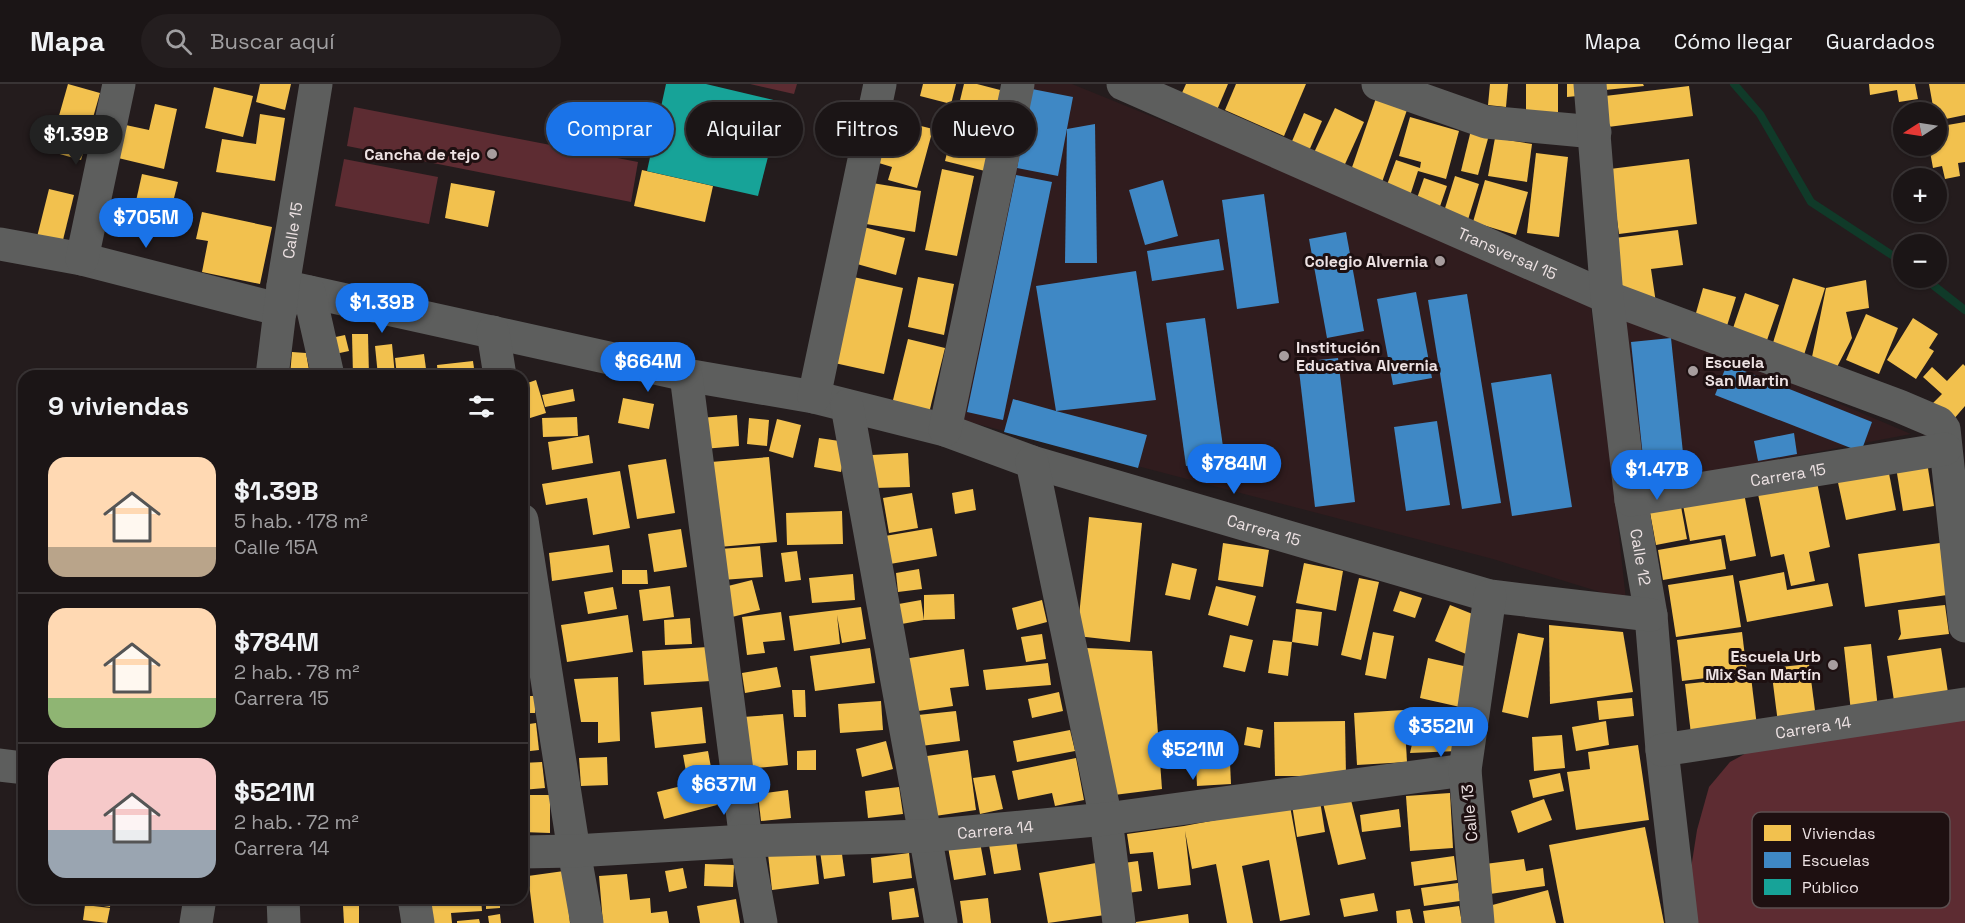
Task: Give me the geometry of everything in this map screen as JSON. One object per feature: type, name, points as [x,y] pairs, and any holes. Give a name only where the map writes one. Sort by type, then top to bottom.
[{"type":"street","points":[[82,259],[117,84]]},
{"type":"street","name":"Calle 15","points":[[273,370],[291,296],[316,84]]},
{"type":"street","points":[[814,397],[880,84]]},
{"type":"street","points":[[945,430],[1017,84]]},
{"type":"street","name":"Transversal 15","points":[[1123,84],[1607,297],[1899,406],[1942,426],[1945,449]]},
{"type":"street","points":[[1378,84],[1486,122],[1595,132]]},
{"type":"street","name":"Calle 12","points":[[1590,84],[1607,297],[1631,500],[1651,615],[1662,750],[1682,923]]},
{"type":"street","points":[[0,244],[493,332],[499,370]]},
{"type":"street","points":[[291,296],[325,370]]},
{"type":"street","name":"Carrera 15","points":[[493,332],[686,375],[814,397],[945,430],[1032,462],[1490,596],[1651,615]]},
{"type":"street","points":[[686,375],[746,841],[761,923]]},
{"type":"street","points":[[847,406],[941,923]]},
{"type":"street","points":[[1945,449],[1965,626]]},
{"type":"street","name":"Carrera 15","points":[[1631,500],[1945,449]]},
{"type":"street","points":[[1032,462],[1107,819],[1119,923]]},
{"type":"street","points":[[528,558],[587,923]]},
{"type":"street","name":"Calle 13","points":[[1478,923],[1465,770],[1490,596]]},
{"type":"street","name":"Carrera 14","points":[[1662,750],[1965,704]]},
{"type":"street","points":[[0,765],[18,767]]},
{"type":"street","name":"Carrera 14","points":[[528,852],[746,841],[926,836],[1107,819],[1465,770]]},
{"type":"street","points":[[196,923],[199,904]]},
{"type":"street","points":[[283,904],[284,923]]},
{"type":"street","points":[[415,904],[418,923]]},
{"type":"shaded area","points":[[750,84],[797,84],[794,94]]},
{"type":"shaded area","name":"Institución Educativa Alvernia","points":[[1027,84],[1072,84],[1589,294],[1626,600],[1493,559],[958,419],[1012,156],[1036,156],[1036,102],[1023,102]]},
{"type":"shaded area","name":"Cancha de tejo","points":[[354,107],[546,144],[546,156],[607,156],[638,162],[631,202],[347,146]]},
{"type":"shaded area","points":[[344,159],[438,177],[429,224],[335,206]]},
{"type":"shaded area","name":"Escuela San Martin","points":[[1615,308],[1911,434],[1637,486]]},
{"type":"shaded area","points":[[1965,710],[1965,923],[1698,923],[1690,875],[1697,830],[1709,787],[1730,762],[1772,739]]},
{"type":"building: Viviendas","points":[[68,84],[100,93],[81,160],[49,151]]},
{"type":"building: Viviendas","points":[[260,84],[291,84],[285,110],[256,102]]},
{"type":"building: Viviendas","points":[[923,84],[956,84],[952,102],[920,96]]},
{"type":"building: Viviendas","points":[[964,84],[977,84],[1004,91],[1001,102],[960,102]]},
{"type":"building: Viviendas","points":[[1186,84],[1228,84],[1217,110],[1181,95]]},
{"type":"building: Viviendas","points":[[1236,84],[1306,84],[1284,136],[1225,110]]},
{"type":"building: Viviendas","points":[[1490,84],[1508,84],[1506,107],[1488,105]]},
{"type":"building: Viviendas","points":[[1526,84],[1558,84],[1558,112],[1526,112]]},
{"type":"building: Viviendas","points":[[1567,84],[1587,84],[1588,95],[1567,97]]},
{"type":"building: Viviendas","points":[[1605,84],[1643,84],[1644,86],[1605,90]]},
{"type":"building: Viviendas","points":[[1869,84],[1915,84],[1918,99],[1899,102],[1897,90],[1870,95]]},
{"type":"building: Viviendas","points":[[1929,84],[1965,84],[1965,115],[1947,119],[1947,102],[1932,102]]},
{"type":"building: Viviendas","points":[[1689,86],[1693,116],[1608,127],[1605,96]]},
{"type":"building: Viviendas","points":[[214,87],[253,96],[243,137],[205,128]]},
{"type":"building: Viviendas","points":[[1376,98],[1407,110],[1379,191],[1348,179]]},
{"type":"building: Viviendas","points":[[155,104],[177,109],[164,169],[114,157],[121,124],[149,130]]},
{"type":"building: Viviendas","points":[[1335,108],[1364,122],[1341,173],[1311,159]]},
{"type":"building: Viviendas","points":[[1304,113],[1322,121],[1305,160],[1287,153]]},
{"type":"building: Viviendas","points":[[260,114],[285,118],[275,181],[216,172],[222,139],[256,144]]},
{"type":"building: Viviendas","points":[[1410,117],[1459,131],[1446,179],[1418,171],[1408,202],[1384,193],[1396,160],[1420,168],[1421,162],[1399,156]]},
{"type":"building: Viviendas","points":[[1965,122],[1965,162],[1958,163],[1960,176],[1947,179],[1947,168],[1942,166],[1933,168],[1931,156],[1947,156],[1947,125]]},
{"type":"building: Viviendas","points":[[920,126],[932,129],[917,188],[888,180],[892,167],[869,160],[870,156],[920,156]]},
{"type":"building: Viviendas","points":[[1471,130],[1489,135],[1478,175],[1461,171]]},
{"type":"building: Viviendas","points":[[1495,138],[1532,144],[1527,182],[1488,176]]},
{"type":"building: Viviendas","points":[[1536,153],[1568,157],[1559,237],[1527,233]]},
{"type":"building: Viviendas","points":[[946,156],[989,156],[985,171],[945,161]]},
{"type":"building: Viviendas","points":[[1689,159],[1697,224],[1619,234],[1610,169]]},
{"type":"building: Viviendas","points":[[942,169],[974,176],[957,256],[925,250]]},
{"type":"building: Viviendas","points":[[642,170],[713,186],[705,222],[634,206]]},
{"type":"building: Viviendas","points":[[142,174],[178,182],[169,218],[134,210]]},
{"type":"building: Viviendas","points":[[1455,176],[1479,184],[1466,226],[1442,218]]},
{"type":"building: Viviendas","points":[[1424,178],[1447,186],[1437,215],[1414,207]]},
{"type":"building: Viviendas","points":[[1485,180],[1528,192],[1516,235],[1473,222]]},
{"type":"building: Viviendas","points":[[866,182],[921,191],[915,232],[860,223]]},
{"type":"building: Viviendas","points":[[451,183],[495,191],[488,227],[445,218]]},
{"type":"building: Viviendas","points":[[49,189],[74,195],[62,244],[37,237]]},
{"type":"building: Viviendas","points":[[202,212],[272,227],[260,284],[202,272],[208,241],[196,239]]},
{"type":"building: Viviendas","points":[[860,226],[905,238],[896,275],[850,262]]},
{"type":"building: Viviendas","points":[[1678,230],[1683,265],[1651,269],[1656,303],[1624,307],[1615,238]]},
{"type":"building: Viviendas","points":[[849,276],[903,288],[884,374],[830,362]]},
{"type":"building: Viviendas","points":[[918,277],[954,284],[944,335],[908,327]]},
{"type":"building: Viviendas","points":[[1793,278],[1825,288],[1804,355],[1772,346]]},
{"type":"building: Viviendas","points":[[1866,280],[1869,308],[1846,312],[1852,338],[1837,367],[1812,357],[1826,288]]},
{"type":"building: Viviendas","points":[[1703,288],[1736,297],[1726,329],[1694,320]]},
{"type":"building: Viviendas","points":[[1745,293],[1779,305],[1765,346],[1731,334]]},
{"type":"building: Viviendas","points":[[1866,314],[1898,328],[1879,374],[1846,360]]},
{"type":"building: Viviendas","points":[[1913,318],[1938,334],[1929,348],[1934,351],[1916,379],[1887,360]]},
{"type":"building: Viviendas","points":[[352,334],[368,334],[369,370],[353,370]]},
{"type":"building: Viviendas","points":[[345,335],[349,351],[335,354],[331,338]]},
{"type":"building: Viviendas","points":[[908,339],[945,348],[929,413],[892,404]]},
{"type":"building: Viviendas","points":[[392,344],[394,370],[377,370],[375,346]]},
{"type":"building: Viviendas","points":[[292,352],[306,353],[309,370],[290,370]]},
{"type":"building: Viviendas","points":[[424,354],[426,370],[396,370],[395,358]]},
{"type":"building: Viviendas","points":[[473,361],[474,370],[437,370],[437,365]]},
{"type":"building: Viviendas","points":[[1963,364],[1965,366],[1965,406],[1953,420],[1933,403],[1942,394],[1923,377],[1932,367],[1947,381]]},
{"type":"building: Viviendas","points":[[536,380],[546,413],[528,419],[528,383]]},
{"type":"building: Viviendas","points":[[573,389],[575,401],[545,407],[542,395]]},
{"type":"building: Viviendas","points":[[623,398],[654,404],[649,429],[618,423]]},
{"type":"building: Viviendas","points":[[737,415],[739,446],[703,449],[700,418]]},
{"type":"building: Viviendas","points":[[577,417],[578,436],[543,437],[542,418]]},
{"type":"building: Viviendas","points":[[749,418],[769,420],[767,446],[747,444]]},
{"type":"building: Viviendas","points":[[777,419],[801,425],[793,458],[769,451]]},
{"type":"building: Viviendas","points":[[589,435],[593,463],[552,470],[548,442]]},
{"type":"building: Viviendas","points":[[819,438],[846,442],[841,472],[814,467]]},
{"type":"building: Viviendas","points":[[908,453],[910,487],[874,488],[872,455]]},
{"type":"building: Viviendas","points":[[769,457],[777,542],[719,547],[711,462]]},
{"type":"building: Viviendas","points":[[666,459],[675,513],[637,519],[628,465]]},
{"type":"building: Viviendas","points":[[1927,462],[1934,506],[1903,511],[1896,467]]},
{"type":"building: Viviendas","points":[[1888,468],[1896,510],[1846,520],[1837,478]]},
{"type":"building: Viviendas","points":[[620,471],[630,528],[593,535],[587,498],[546,505],[542,484]]},
{"type":"building: Viviendas","points":[[1817,482],[1830,547],[1809,552],[1815,581],[1791,586],[1784,554],[1771,557],[1758,494]]},
{"type":"building: Viviendas","points":[[973,489],[976,510],[955,514],[952,493]]},
{"type":"building: Viviendas","points":[[912,493],[918,528],[889,533],[883,498]]},
{"type":"building: Viviendas","points":[[1744,493],[1756,556],[1730,561],[1725,535],[1690,541],[1683,505]]},
{"type":"building: Viviendas","points":[[1680,501],[1687,539],[1656,545],[1649,507]]},
{"type":"building: Viviendas","points":[[842,511],[843,544],[787,545],[786,513]]},
{"type":"building: Viviendas","points":[[1089,517],[1142,523],[1130,642],[1077,636]]},
{"type":"building: Viviendas","points":[[932,528],[937,556],[890,564],[885,536]]},
{"type":"building: Viviendas","points":[[681,529],[687,567],[654,572],[648,534]]},
{"type":"building: Viviendas","points":[[1721,539],[1726,569],[1663,580],[1658,550]]},
{"type":"building: Viviendas","points":[[1223,543],[1269,550],[1263,587],[1218,580]]},
{"type":"building: Viviendas","points":[[1940,543],[1947,595],[1865,607],[1858,554]]},
{"type":"building: Viviendas","points":[[609,545],[613,572],[552,581],[549,553]]},
{"type":"building: Viviendas","points":[[760,546],[763,577],[722,580],[720,549]]},
{"type":"building: Viviendas","points":[[797,551],[801,580],[785,582],[781,553]]},
{"type":"building: Viviendas","points":[[1172,563],[1197,569],[1190,600],[1165,595]]},
{"type":"building: Viviendas","points":[[1304,563],[1343,571],[1336,611],[1296,603]]},
{"type":"building: Viviendas","points":[[919,569],[922,589],[898,592],[896,573]]},
{"type":"building: Viviendas","points":[[622,570],[647,570],[648,584],[622,584]]},
{"type":"building: Viviendas","points":[[1784,572],[1787,590],[1828,583],[1833,606],[1747,622],[1739,581]]},
{"type":"building: Viviendas","points":[[853,574],[855,600],[812,603],[809,578]]},
{"type":"building: Viviendas","points":[[1733,575],[1741,627],[1676,637],[1668,585]]},
{"type":"building: Viviendas","points":[[1359,578],[1379,582],[1361,660],[1341,655]]},
{"type":"building: Viviendas","points":[[752,580],[760,610],[728,618],[720,588]]},
{"type":"building: Viviendas","points":[[670,586],[674,617],[643,621],[639,590]]},
{"type":"building: Viviendas","points":[[1216,586],[1256,596],[1248,626],[1208,615]]},
{"type":"building: Viviendas","points":[[613,587],[617,609],[588,614],[584,592]]},
{"type":"building: Viviendas","points":[[1400,591],[1422,598],[1415,618],[1393,611]]},
{"type":"building: Viviendas","points":[[954,594],[955,619],[924,620],[924,595]]},
{"type":"building: Viviendas","points":[[921,600],[924,620],[896,625],[893,605]]},
{"type":"building: Viviendas","points":[[1042,600],[1047,622],[1017,630],[1012,608]]},
{"type":"building: Viviendas","points":[[1450,605],[1480,617],[1466,654],[1435,641]]},
{"type":"building: Viviendas","points":[[1945,605],[1949,634],[1898,640],[1901,634],[1898,610]]},
{"type":"building: Viviendas","points":[[861,607],[866,639],[842,643],[837,615],[840,644],[794,651],[789,616]]},
{"type":"building: Viviendas","points":[[1296,609],[1322,612],[1318,646],[1292,642]]},
{"type":"building: Viviendas","points":[[781,612],[785,640],[763,642],[765,653],[747,655],[742,617]]},
{"type":"building: Viviendas","points":[[628,615],[633,652],[567,662],[561,625]]},
{"type":"building: Viviendas","points":[[690,618],[692,644],[665,645],[664,620]]},
{"type":"building: Viviendas","points":[[1549,625],[1623,632],[1633,692],[1550,704]]},
{"type":"building: Viviendas","points":[[1373,632],[1394,636],[1386,679],[1365,675]]},
{"type":"building: Viviendas","points":[[1742,632],[1747,673],[1682,681],[1677,640]]},
{"type":"building: Viviendas","points":[[1518,633],[1544,638],[1528,718],[1502,712]]},
{"type":"building: Viviendas","points":[[1042,634],[1046,659],[1026,662],[1021,637]]},
{"type":"building: Viviendas","points":[[1230,635],[1253,640],[1245,672],[1223,667]]},
{"type":"building: Viviendas","points":[[1273,640],[1292,642],[1288,676],[1268,673]]},
{"type":"building: Viviendas","points":[[1871,644],[1878,709],[1851,712],[1844,647]]},
{"type":"building: Viviendas","points":[[708,647],[711,681],[644,685],[642,651]]},
{"type":"building: Viviendas","points":[[870,648],[875,683],[815,691],[810,656]]},
{"type":"building: Viviendas","points":[[1086,648],[1152,651],[1162,789],[1114,795]]},
{"type":"building: Viviendas","points":[[1941,648],[1949,699],[1895,707],[1887,656]]},
{"type":"building: Viviendas","points":[[964,649],[969,686],[950,688],[953,706],[911,712],[904,659]]},
{"type":"building: Viviendas","points":[[1428,658],[1468,667],[1460,707],[1420,698]]},
{"type":"building: Viviendas","points":[[1048,663],[1051,685],[986,690],[983,670]]},
{"type":"building: Viviendas","points":[[1809,664],[1816,718],[1778,723],[1771,668]]},
{"type":"building: Viviendas","points":[[777,667],[781,687],[745,693],[742,673]]},
{"type":"building: Viviendas","points":[[618,677],[620,741],[598,743],[598,722],[581,722],[574,679]]},
{"type":"building: Viviendas","points":[[1751,677],[1757,726],[1691,734],[1685,684]]},
{"type":"building: Viviendas","points":[[792,690],[805,690],[806,717],[794,717]]},
{"type":"building: Viviendas","points":[[1059,692],[1063,711],[1032,718],[1028,699]]},
{"type":"building: Viviendas","points":[[528,696],[536,696],[535,713],[528,713]]},
{"type":"building: Viviendas","points":[[1632,698],[1634,716],[1599,720],[1597,701]]},
{"type":"building: Viviendas","points":[[881,701],[883,730],[840,733],[838,704]]},
{"type":"building: Viviendas","points":[[702,707],[706,743],[655,748],[651,712]]},
{"type":"building: Viviendas","points":[[1404,710],[1407,762],[1357,765],[1354,713]]},
{"type":"building: Viviendas","points":[[956,711],[960,741],[921,746],[918,715]]},
{"type":"building: Viviendas","points":[[1456,713],[1457,751],[1410,753],[1419,714]]},
{"type":"building: Viviendas","points":[[783,714],[788,765],[747,769],[743,717]]},
{"type":"building: Viviendas","points":[[1345,721],[1346,776],[1275,776],[1274,722]]},
{"type":"building: Viviendas","points":[[1606,721],[1609,745],[1576,751],[1572,727]]},
{"type":"building: Viviendas","points":[[536,723],[539,750],[528,751],[528,724]]},
{"type":"building: Viviendas","points":[[1247,727],[1263,730],[1260,748],[1244,745]]},
{"type":"building: Viviendas","points":[[1070,730],[1075,751],[1017,762],[1013,741]]},
{"type":"building: Viviendas","points":[[1562,735],[1565,768],[1534,771],[1532,737]]},
{"type":"building: Viviendas","points":[[886,741],[893,769],[862,777],[856,749]]},
{"type":"building: Viviendas","points":[[1229,742],[1231,784],[1197,786],[1195,743]]},
{"type":"building: Viviendas","points":[[1638,745],[1649,820],[1576,830],[1567,772],[1590,769],[1588,752]]},
{"type":"building: Viviendas","points":[[816,750],[816,770],[797,770],[797,751]]},
{"type":"building: Viviendas","points":[[968,750],[976,810],[935,816],[927,756]]},
{"type":"building: Viviendas","points":[[708,751],[712,773],[687,777],[683,755]]},
{"type":"building: Viviendas","points":[[607,757],[608,785],[581,786],[579,758]]},
{"type":"building: Viviendas","points":[[1076,758],[1084,800],[1055,806],[1052,793],[1018,800],[1012,771]]},
{"type":"building: Viviendas","points":[[542,762],[545,788],[528,789],[528,763]]},
{"type":"building: Viviendas","points":[[1560,773],[1564,791],[1533,798],[1529,780]]},
{"type":"building: Viviendas","points":[[995,775],[1003,809],[980,814],[973,778]]},
{"type":"building: Viviendas","points":[[710,779],[717,805],[664,819],[657,792]]},
{"type":"building: Viviendas","points":[[899,787],[903,814],[868,818],[865,791]]},
{"type":"building: Viviendas","points":[[788,790],[791,818],[761,821],[758,794]]},
{"type":"building: Viviendas","points":[[1450,793],[1453,848],[1410,851],[1406,796]]},
{"type":"building: Viviendas","points":[[528,795],[550,795],[550,833],[528,832]]},
{"type":"building: Viviendas","points":[[1350,796],[1366,859],[1338,865],[1323,803]]},
{"type":"building: Viviendas","points":[[1544,799],[1552,820],[1518,833],[1511,811]]},
{"type":"building: Viviendas","points":[[1320,801],[1325,832],[1297,837],[1292,805]]},
{"type":"building: Viviendas","points":[[1290,806],[1310,915],[1280,921],[1269,860],[1242,866],[1253,923],[1227,923],[1216,864],[1192,869],[1185,831],[1191,885],[1158,889],[1153,852],[1130,854],[1127,834]]},
{"type":"building: Viviendas","points":[[1399,809],[1401,827],[1362,832],[1360,815]]},
{"type":"building: Viviendas","points":[[1645,827],[1664,923],[1564,923],[1549,845]]},
{"type":"building: Viviendas","points":[[1015,834],[1021,870],[994,874],[988,839]]},
{"type":"building: Viviendas","points":[[980,842],[986,875],[954,880],[948,847]]},
{"type":"building: Viviendas","points":[[841,847],[845,876],[824,879],[820,851]]},
{"type":"building: Viviendas","points":[[815,848],[819,884],[772,890],[768,854]]},
{"type":"building: Viviendas","points":[[909,853],[912,878],[873,883],[871,858]]},
{"type":"building: Viviendas","points":[[1454,856],[1457,880],[1414,886],[1411,862]]},
{"type":"building: Viviendas","points":[[1524,859],[1526,871],[1543,868],[1545,886],[1490,894],[1485,864]]},
{"type":"building: Viviendas","points":[[1138,861],[1142,891],[1128,893],[1124,863]]},
{"type":"building: Viviendas","points":[[1096,863],[1105,915],[1048,923],[1039,873]]},
{"type":"building: Viviendas","points":[[705,864],[734,865],[733,887],[704,886]]},
{"type":"building: Viviendas","points":[[683,868],[687,888],[669,892],[665,871]]},
{"type":"building: Viviendas","points":[[564,871],[570,923],[534,923],[528,876]]},
{"type":"building: Viviendas","points":[[627,874],[630,900],[650,898],[651,913],[667,911],[669,923],[603,923],[599,876]]},
{"type":"building: Viviendas","points":[[1458,883],[1460,901],[1424,906],[1421,888]]},
{"type":"building: Viviendas","points":[[914,888],[919,917],[892,920],[889,892]]},
{"type":"building: Viviendas","points":[[1548,890],[1556,923],[1489,923],[1485,907]]},
{"type":"building: Viviendas","points":[[1374,893],[1378,911],[1344,917],[1340,899]]},
{"type":"building: Viviendas","points":[[988,898],[991,923],[963,923],[960,901]]},
{"type":"building: Viviendas","points":[[736,899],[740,923],[700,923],[697,906]]},
{"type":"building: Viviendas","points":[[91,904],[110,904],[110,907]]},
{"type":"building: Viviendas","points":[[429,904],[481,904],[482,911],[451,913],[452,923],[431,923]]},
{"type":"building: Viviendas","points":[[486,904],[500,904],[500,908],[486,909]]},
{"type":"building: Viviendas","points":[[85,905],[110,908],[107,923],[83,920]]},
{"type":"building: Viviendas","points":[[343,906],[359,906],[359,923],[344,923]]},
{"type":"building: Viviendas","points":[[1459,906],[1462,923],[1425,923],[1423,911]]},
{"type":"building: Viviendas","points":[[1410,909],[1413,923],[1397,923],[1396,911]]},
{"type":"building: Viviendas","points":[[500,914],[501,923],[489,923],[488,916]]},
{"type":"building: Viviendas","points":[[1188,914],[1189,923],[1136,923],[1136,922]]},
{"type":"building: Viviendas","points":[[479,919],[480,923],[457,923],[457,921]]},
{"type":"building: Escuelas","points":[[1032,89],[1073,97],[1058,176],[1017,168],[1019,156],[1036,156],[1036,102],[1030,102]]},
{"type":"building: Escuelas","points":[[1095,124],[1097,263],[1065,263],[1067,129]]},
{"type":"building: Escuelas","points":[[1016,175],[1052,182],[1003,420],[967,412]]},
{"type":"building: Escuelas","points":[[1163,180],[1178,236],[1145,245],[1129,190]]},
{"type":"building: Escuelas","points":[[1264,194],[1279,303],[1237,309],[1222,200]]},
{"type":"building: Escuelas","points":[[1346,232],[1364,331],[1327,338],[1309,239]]},
{"type":"building: Escuelas","points":[[1219,239],[1224,270],[1152,281],[1147,251]]},
{"type":"building: Escuelas","points":[[1136,271],[1156,400],[1056,411],[1036,286]]},
{"type":"building: Escuelas","points":[[1416,292],[1432,378],[1393,385],[1377,299]]},
{"type":"building: Escuelas","points":[[1467,294],[1501,503],[1462,509],[1428,300]]},
{"type":"building: Escuelas","points":[[1205,318],[1225,461],[1186,466],[1166,323]]},
{"type":"building: Escuelas","points":[[1671,338],[1685,472],[1645,477],[1631,342]]},
{"type":"building: Escuelas","points":[[1338,358],[1355,502],[1315,507],[1298,362]]},
{"type":"building: Escuelas","points":[[1727,364],[1872,422],[1861,452],[1715,395]]},
{"type":"building: Escuelas","points":[[1551,374],[1572,507],[1512,516],[1491,383]]},
{"type":"building: Escuelas","points":[[1013,399],[1147,435],[1138,468],[1004,432]]},
{"type":"building: Escuelas","points":[[1437,421],[1450,505],[1406,511],[1394,427]]},
{"type":"building: Escuelas","points":[[1794,433],[1797,454],[1758,461],[1754,441]]},
{"type":"building: Público","points":[[666,84],[706,84],[782,102],[686,102],[686,156],[768,156],[758,196],[647,171],[650,156],[674,156],[674,102],[662,102]]},
{"type":"waterway","points":[[1734,84],[1760,114],[1811,202],[1893,256]]},
{"type":"waterway","points":[[1937,288],[1965,310]]},
{"type":"place","name":"Cancha de tejo","points":[[492,154]]},
{"type":"place","name":"Colegio Alvernia","points":[[1440,261]]},
{"type":"place","name":"Institución Educativa Alvernia","points":[[1284,356]]},
{"type":"place","name":"Escuela San Martin","points":[[1693,371]]},
{"type":"place","name":"Escuela Urb Mix San Martín","points":[[1833,665]]}]
